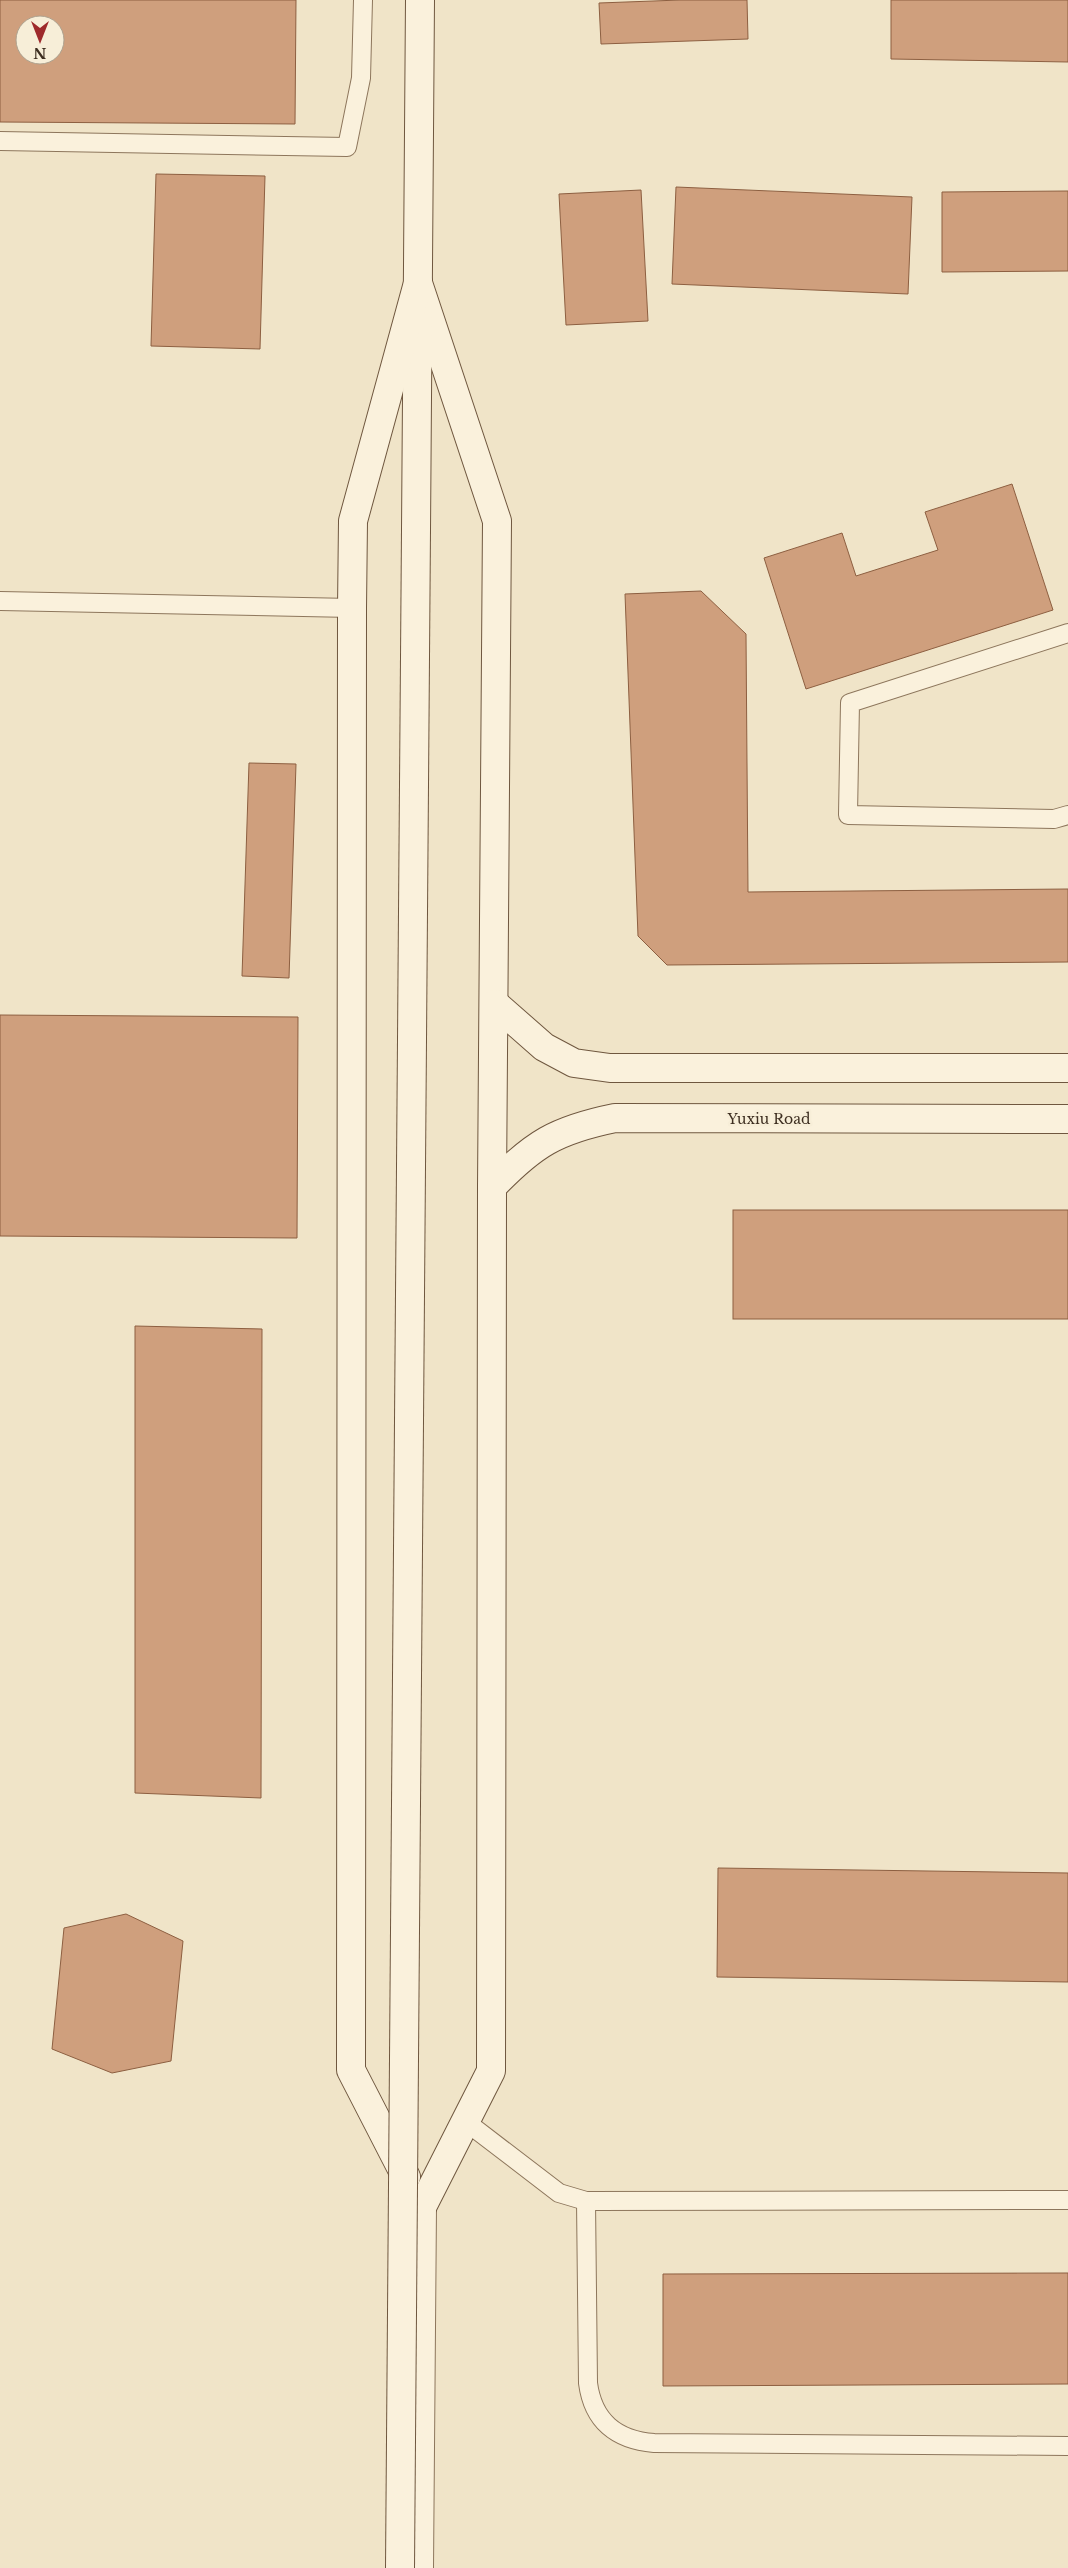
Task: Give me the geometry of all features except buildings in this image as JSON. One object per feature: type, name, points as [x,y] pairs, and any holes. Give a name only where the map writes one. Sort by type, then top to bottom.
[{"type":"street","points":[[400,2568],[420,0]]},
{"type":"street","points":[[418,283],[353,521],[351,2070],[422,2208]]},
{"type":"street","points":[[418,283],[497,521],[495,1004],[492,1187],[491,2071],[422,2208],[419,2568]]},
{"type":"street","points":[[495,1004],[544,1047],[574,1063],[610,1068],[1068,1068]]},
{"type":"street","name":"Yuxiu Road","points":[[492,1187],[519,1158],[548,1139],[579,1125],[615,1118],[1068,1119]]},
{"type":"lane","points":[[0,141],[347,147],[361,78],[363,0]]},
{"type":"lane","points":[[0,601],[352,608]]},
{"type":"lane","points":[[1068,633],[850,703],[848,815],[1054,819],[1068,814]]},
{"type":"lane","points":[[466,2122],[559,2193],[586,2201],[1068,2200]]},
{"type":"lane","points":[[586,2201],[588,2383],[590,2400],[598,2414],[612,2429],[625,2437],[638,2442],[654,2443],[1068,2446]]}]
